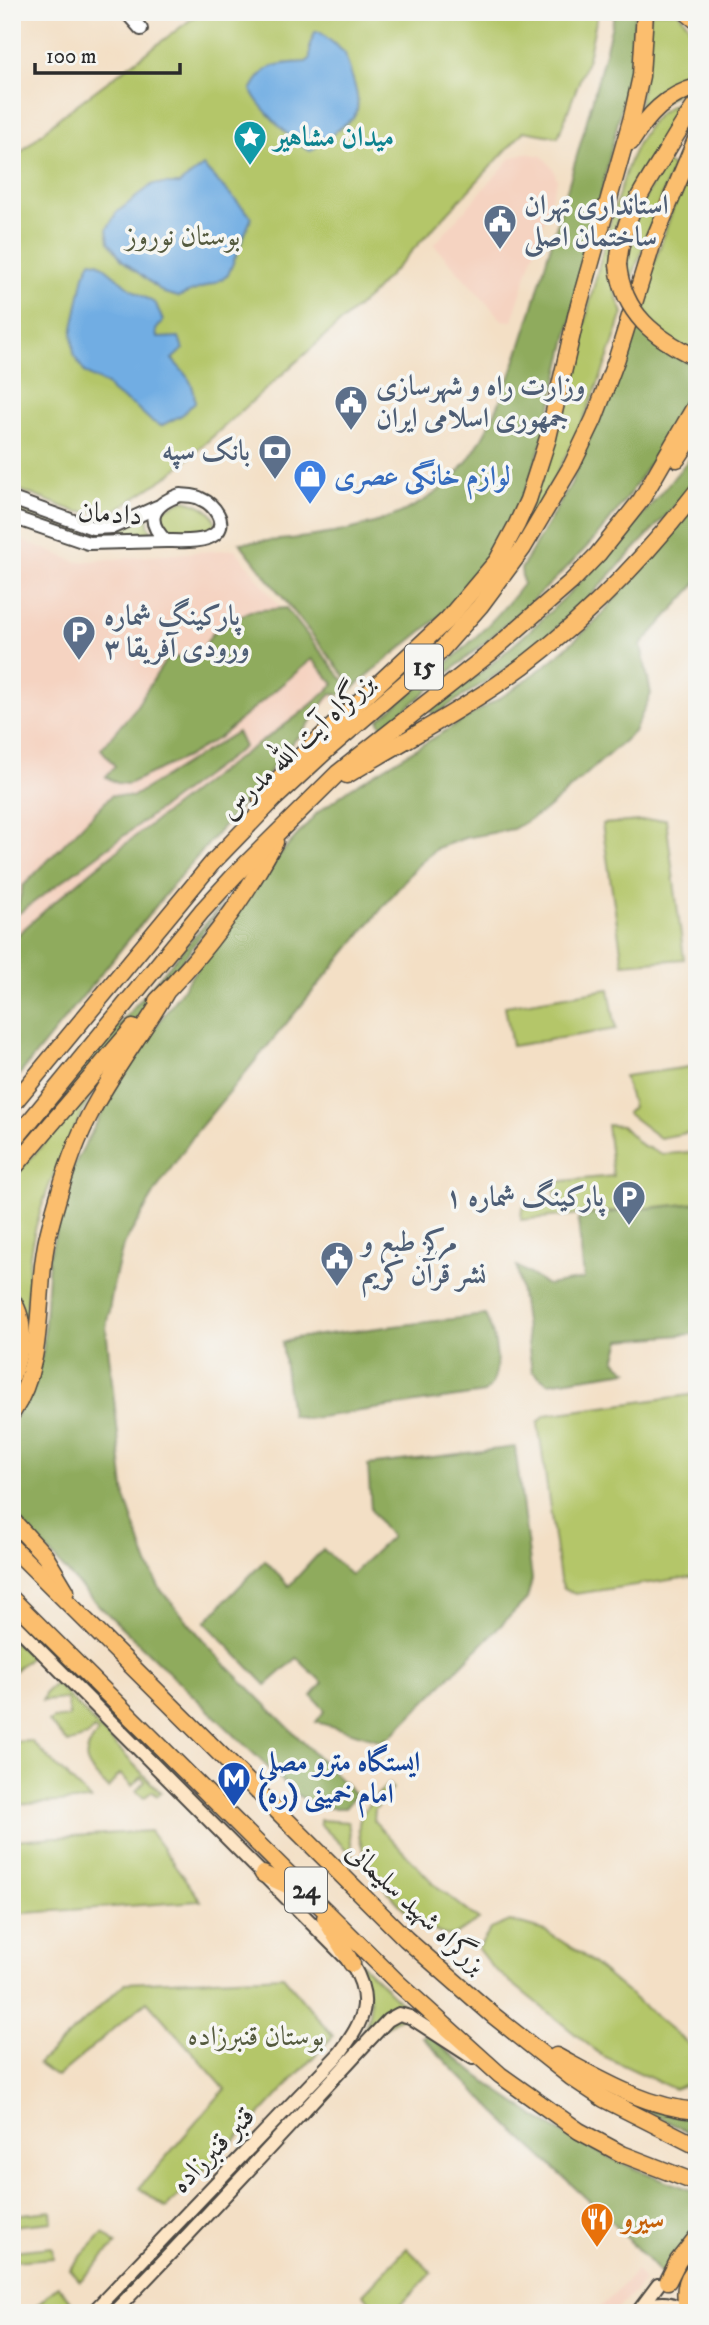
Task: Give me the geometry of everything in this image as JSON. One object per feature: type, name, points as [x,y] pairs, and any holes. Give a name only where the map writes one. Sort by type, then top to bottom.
[{"type":"highway","points":[[242,831],[264,796],[290,766],[448,619],[497,561],[507,544],[528,500],[548,438],[578,313],[622,157],[641,76],[645,12]]},
{"type":"highway","points":[[686,12],[697,21]]},
{"type":"highway","points":[[622,157],[652,113],[681,92],[697,87]]},
{"type":"highway","points":[[697,103],[635,201],[626,225],[618,265],[626,299],[639,318],[656,334],[697,358]]},
{"type":"highway","name":"بزرگراه آیت الله مدرس","points":[[16,1099],[242,831],[328,749],[435,657],[480,606],[523,548],[572,465],[594,419],[617,358],[653,242],[697,137]]},
{"type":"highway","name":"بزرگراه آیت الله مدرس","points":[[12,1143],[202,911],[315,795],[359,755],[490,653],[571,582],[598,554],[641,500],[697,403]]},
{"type":"highway","points":[[641,500],[676,462],[697,429]]},
{"type":"highway","points":[[315,795],[496,685],[522,666],[607,594],[697,491]]},
{"type":"highway","points":[[12,1170],[102,1067],[139,1019],[165,994],[199,954],[262,867],[283,828]]},
{"type":"highway","points":[[12,1413],[27,1387],[34,1363],[42,1261],[66,1173],[89,1117],[165,994]]},
{"type":"highway","points":[[12,1300],[21,1317],[22,1332],[18,1360],[12,1376]]},
{"type":"highway","points":[[12,1520],[46,1556],[79,1611]]},
{"type":"highway","name":"بزرگراه شهید سلیمانی","points":[[12,1547],[406,1939],[517,2034],[582,2084],[697,2146]]},
{"type":"highway","name":"24","points":[[12,1600],[398,1983],[500,2075],[579,2131],[622,2154],[697,2183]]},
{"type":"highway","points":[[263,1874],[313,1897],[352,1964]]},
{"type":"highway","points":[[517,2034],[630,2094],[656,2104],[697,2111]]},
{"type":"highway","points":[[663,2283],[697,2237]]},
{"type":"highway","points":[[663,2283],[693,2271]]},
{"type":"highway","points":[[688,2313],[685,2293],[693,2271]]},
{"type":"main road","points":[[12,1622],[352,1964]]},
{"type":"main road","name":"قنبر قنبرزاده","points":[[92,2313],[340,2053],[363,2016],[365,1995],[352,1964]]},
{"type":"main road","name":"قنبر قنبرزاده","points":[[113,2313],[270,2149],[388,2020],[399,2014],[410,2017],[500,2075]]},
{"type":"main road","points":[[640,2309],[663,2283]]},
{"type":"main road","points":[[640,2309],[665,2301],[688,2313]]},
{"type":"street","points":[[125,12],[141,29]]},
{"type":"street","points":[[180,495],[195,496],[210,505],[219,517],[221,524],[213,536],[166,541],[154,526],[157,507],[167,500],[180,495]]},
{"type":"street","name":"دادمان","points":[[12,499],[93,528],[113,527],[157,507]]},
{"type":"street","name":"دادمان","points":[[12,517],[88,543],[166,541]]},
{"type":"shaded area","points":[[524,153],[542,156],[553,168],[557,180],[512,321],[502,320],[434,245],[511,158]]},
{"type":"shaded area","points":[[12,536],[77,562],[235,549],[343,688],[195,829],[12,1040]]},
{"type":"shaded area","points":[[636,2271],[645,2281],[614,2313],[595,2313]]},
{"type":"green space","name":"بوستان نوروز","points":[[201,12],[598,12],[588,58],[558,137],[524,131],[370,296],[171,474],[113,512],[77,512],[12,487],[12,160],[60,117]]},
{"type":"green space","points":[[615,12],[635,12],[631,66],[545,432],[529,481],[500,539],[465,589],[440,616],[354,688],[240,543],[293,539],[371,524],[420,503],[442,488],[462,467],[480,441],[496,410],[522,343],[584,131]]},
{"type":"green space","points":[[651,12],[678,12],[691,29],[696,43],[697,80],[638,119]]},
{"type":"green space","points":[[692,98],[646,167],[617,223],[612,239],[610,268],[613,286],[623,313],[591,403],[578,431],[549,487],[515,541],[542,475],[559,423],[606,238],[630,160],[643,135],[660,113]]},
{"type":"green space","points":[[697,149],[697,366],[671,353],[634,322],[677,197]]},
{"type":"green space","points":[[665,162],[673,167],[631,280],[627,264],[629,233],[641,204]]},
{"type":"green space","points":[[634,322],[671,353],[697,367],[697,388],[630,493],[584,550],[511,620],[383,728],[378,720],[473,639],[523,584],[521,569],[571,484]]},
{"type":"green space","points":[[697,449],[697,481],[580,607],[528,654],[434,715],[430,711],[504,653],[573,589],[637,521]]},
{"type":"green space","points":[[184,500],[209,511],[216,525],[210,532],[171,533],[166,528],[163,522],[164,509]]},
{"type":"green space","points":[[697,502],[697,583],[641,645],[651,694],[634,732],[546,810],[513,829],[465,838],[437,848],[417,866],[197,1131],[160,1184],[123,1246],[106,1328],[125,1497],[148,1565],[160,1589],[216,1655],[356,1795],[345,1808],[321,1808],[297,1795],[89,1596],[12,1512],[12,1422],[34,1386],[43,1351],[49,1257],[73,1167],[122,1075],[266,870],[317,813],[351,788],[511,691],[550,662],[596,621]]},
{"type":"green space","points":[[12,507],[48,522],[81,532],[97,533],[131,525],[149,514],[148,525],[153,534],[93,538],[74,534],[12,511]]},
{"type":"green space","points":[[286,608],[351,690],[345,696],[331,693],[306,728],[177,880],[12,1084],[12,940],[116,851],[224,768],[295,718],[334,684],[312,659],[220,737],[186,757],[128,784],[117,783],[106,777],[115,766],[101,749],[134,710],[167,658],[198,656],[212,634],[250,611]]},
{"type":"green space","points":[[237,732],[244,747],[15,916],[23,886],[112,795],[132,797]]},
{"type":"green space","points":[[666,819],[684,959],[623,964],[602,824]]},
{"type":"green space","points":[[224,902],[175,971],[12,1166],[12,1153]]},
{"type":"green space","points":[[609,989],[616,1029],[512,1046],[505,1006]]},
{"type":"green space","points":[[697,1066],[697,1131],[660,1138],[627,1113],[633,1107],[624,1076]]},
{"type":"green space","points":[[95,1087],[59,1163],[37,1223],[29,1267],[26,1347],[17,1298],[12,1290],[12,1179]]},
{"type":"green space","points":[[607,1125],[622,1126],[641,1145],[662,1154],[697,1152],[697,1203],[521,1220],[522,1208],[556,1202],[554,1182],[613,1176]]},
{"type":"green space","points":[[697,1203],[697,1348],[694,1334],[621,1340],[615,1361],[628,1371],[548,1383],[532,1371],[517,1266],[547,1285],[584,1279],[578,1220],[588,1215]]},
{"type":"green space","points":[[485,1315],[495,1344],[496,1366],[491,1386],[484,1393],[306,1419],[291,1415],[282,1343],[295,1338]]},
{"type":"green space","points":[[697,1394],[697,1576],[575,1594],[564,1589],[560,1580],[538,1423],[545,1415]]},
{"type":"green space","points":[[515,1447],[532,1579],[527,1599],[392,1735],[382,1741],[316,1722],[325,1710],[312,1696],[323,1683],[297,1658],[266,1685],[205,1622],[265,1560],[289,1586],[323,1549],[351,1575],[391,1537],[371,1510],[368,1465]]},
{"type":"green space","points":[[12,1640],[30,1657],[12,1673]]},
{"type":"green space","points":[[56,1683],[161,1793],[157,1796],[152,1791],[144,1798],[136,1791],[145,1782],[141,1777],[132,1786],[120,1774],[108,1788],[101,1781],[90,1769],[86,1757],[91,1742],[98,1733],[94,1729],[86,1737],[68,1743],[49,1722],[69,1717],[67,1699],[42,1701],[46,1692]]},
{"type":"green space","points":[[31,1741],[91,1800],[12,1805],[12,1742]]},
{"type":"green space","points":[[388,1784],[393,1789],[375,1809],[374,1821],[434,1884],[479,1920],[453,1936],[438,1933],[405,1910],[376,1875],[366,1857],[360,1839],[359,1823],[367,1807]]},
{"type":"green space","points":[[320,1820],[348,1822],[353,1856],[320,1824]]},
{"type":"green space","points":[[150,1831],[201,1901],[12,1914],[12,1840]]},
{"type":"green space","points":[[510,1921],[545,1931],[582,1954],[697,2051],[697,2080],[674,2089],[601,2055],[492,1967],[478,1949],[491,1929]]},
{"type":"green space","points":[[346,1949],[415,2016],[408,2013],[355,2047],[368,2018],[370,1996],[362,1975]]},
{"type":"green space","name":"بوستان قنبرزاده","points":[[283,1976],[333,2036],[256,2119],[166,2208],[139,2188],[225,2089],[147,2001],[57,2077],[38,2064],[125,1983]]},
{"type":"green space","points":[[429,2035],[467,2067],[548,2125],[618,2161],[697,2192],[697,2228],[663,2272],[660,2273],[612,2222],[517,2134],[422,2037]]},
{"type":"green space","points":[[621,2097],[697,2114],[697,2137]]},
{"type":"green space","points":[[51,2211],[52,2222],[12,2226],[12,2215]]},
{"type":"green space","points":[[103,2233],[116,2244],[80,2281],[69,2269]]},
{"type":"green space","points":[[52,2247],[53,2258],[12,2261],[12,2251]]},
{"type":"green space","points":[[407,2248],[432,2273],[393,2313],[382,2313],[363,2294]]},
{"type":"green space","points":[[58,2286],[80,2313],[29,2313]]},
{"type":"water","points":[[315,32],[320,32],[345,53],[358,104],[353,118],[311,151],[278,125],[251,90],[267,69],[310,59],[310,44]]},
{"type":"water","points":[[203,166],[252,217],[228,275],[178,297],[164,293],[122,260],[109,242],[107,229],[116,213],[153,184],[179,184]]},
{"type":"water","points":[[91,261],[98,262],[131,289],[156,304],[163,321],[156,330],[157,338],[179,337],[183,349],[172,359],[191,383],[195,402],[182,415],[161,426],[112,392],[107,385],[85,373],[74,355],[72,333],[84,275]]},
{"type":"place","name":"میدان مشاهیر","points":[[250,167]]},
{"type":"place","name":"استانداری تهران ساختمان اصلی","points":[[500,251]]},
{"type":"place","name":"وزارت راه و شهرسازی جمهوری اسلامی ایران","points":[[351,432]]},
{"type":"place","name":"بانک سپه","points":[[275,481]]},
{"type":"place","name":"لوازم خانگی عصری","points":[[310,506]]},
{"type":"place","name":"پارکینگ شماره ۳ ورودی آفریقا","points":[[79,662]]},
{"type":"place","name":"پارکینگ شماره ۱","points":[[629,1227]]},
{"type":"place","name":"مرکز طبع و نشر قرآن کریم","points":[[337,1288]]},
{"type":"place","name":"ایستگاه مترو مصلی امام خمینی (ره)","points":[[234,1808]]},
{"type":"place","name":"سیرو","points":[[597,2249]]}]
